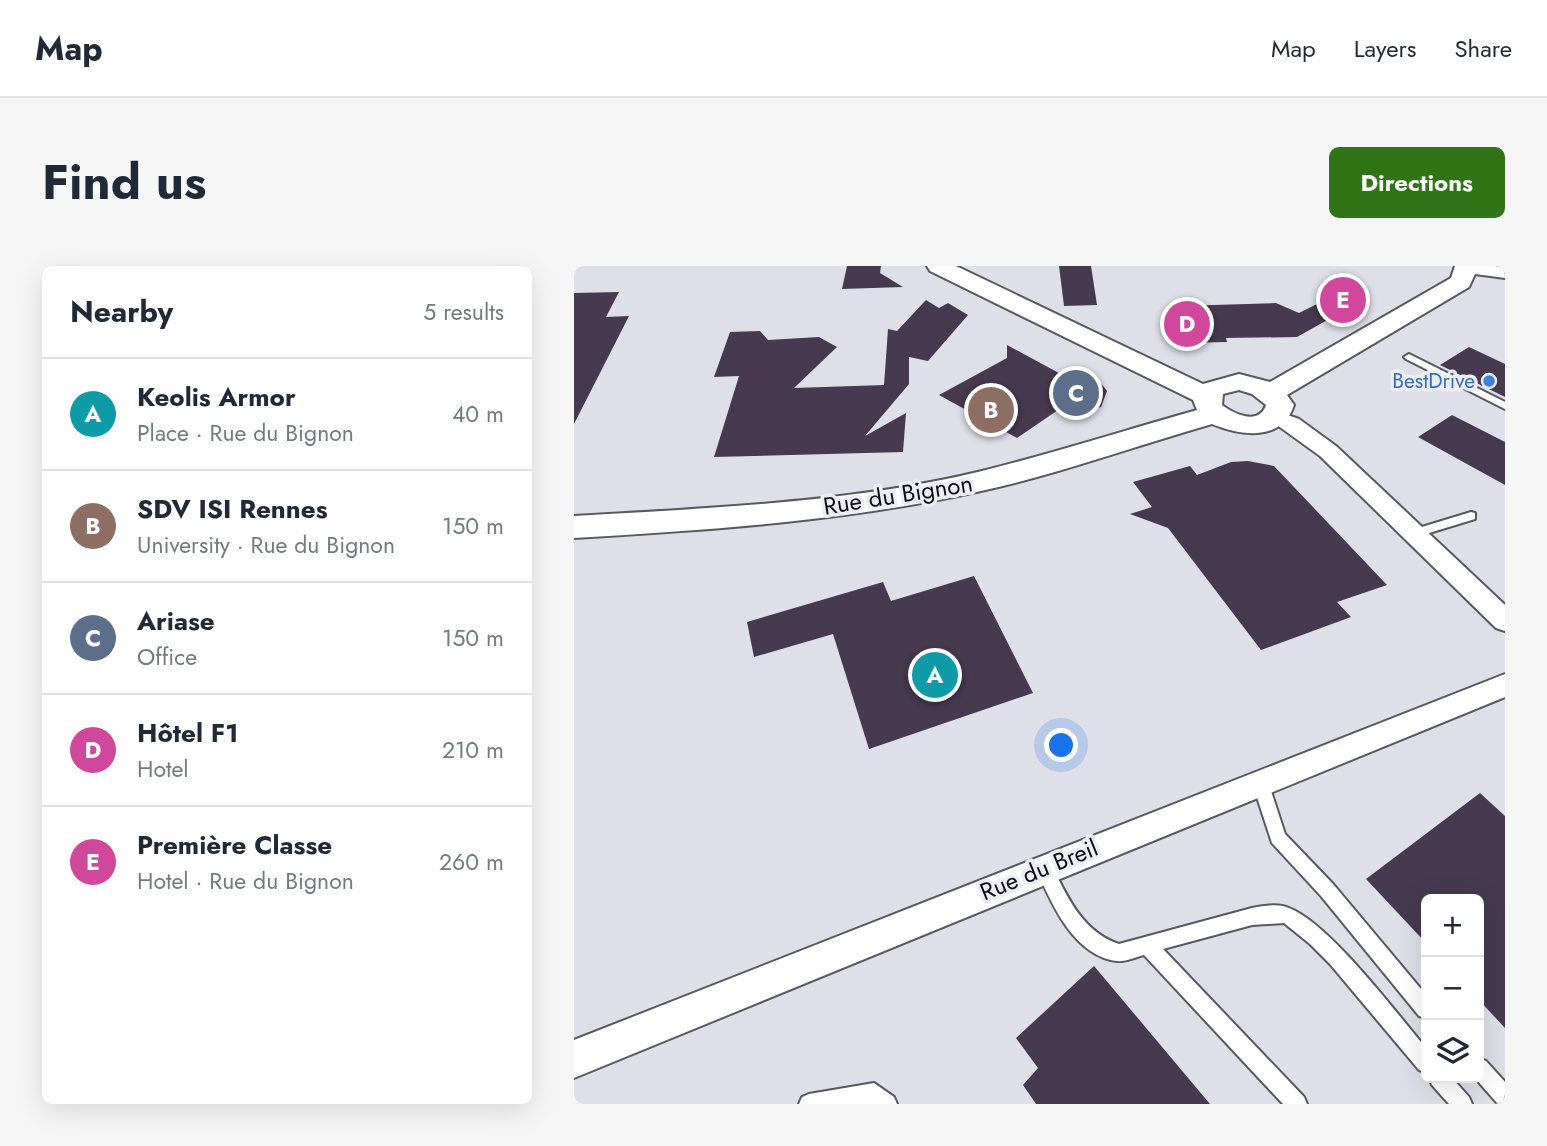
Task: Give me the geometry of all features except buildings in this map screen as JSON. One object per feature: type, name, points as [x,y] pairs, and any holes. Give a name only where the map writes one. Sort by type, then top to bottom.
[{"type":"street","points":[[937,266],[1164,377],[1210,405],[1234,424],[1247,425],[1258,424],[1274,405],[1461,282],[1467,266],[1505,271]]},
{"type":"street","points":[[1159,429],[1170,406],[1164,377]]},
{"type":"street","name":"Rue du Bignon","points":[[574,527],[700,520],[871,501],[982,481],[1159,429],[1210,405],[1211,391],[1228,383],[1251,384],[1274,405]]},
{"type":"street","points":[[1274,405],[1416,533],[1505,621]]},
{"type":"street","name":"Rue du Breil","points":[[574,1059],[1505,685]]},
{"type":"lane","points":[[1409,357],[1505,406]]},
{"type":"lane","points":[[1416,533],[1471,516]]},
{"type":"lane","points":[[1260,782],[1278,838],[1327,890],[1421,1003]]},
{"type":"lane","points":[[1044,868],[1066,912],[1091,939],[1108,951],[1119,953],[1255,916],[1287,915],[1321,941],[1421,1057]]},
{"type":"lane","points":[[1148,946],[1297,1104]]},
{"type":"lane","points":[[1484,1074],[1505,1097]]},
{"type":"lane","points":[[1443,1083],[1462,1104]]},
{"type":"lane","points":[[809,1104],[874,1093],[887,1104]]},
{"type":"place","name":"Première Classe","points":[[1343,300]]},
{"type":"place","name":"Hôtel F1","points":[[1187,324]]},
{"type":"place","name":"BestDrive","points":[[1489,381]]},
{"type":"place","name":"Ariase","points":[[1076,393]]},
{"type":"place","name":"SDV ISI Rennes","points":[[991,410]]},
{"type":"place","name":"Keolis Armor","points":[[935,675]]}]
